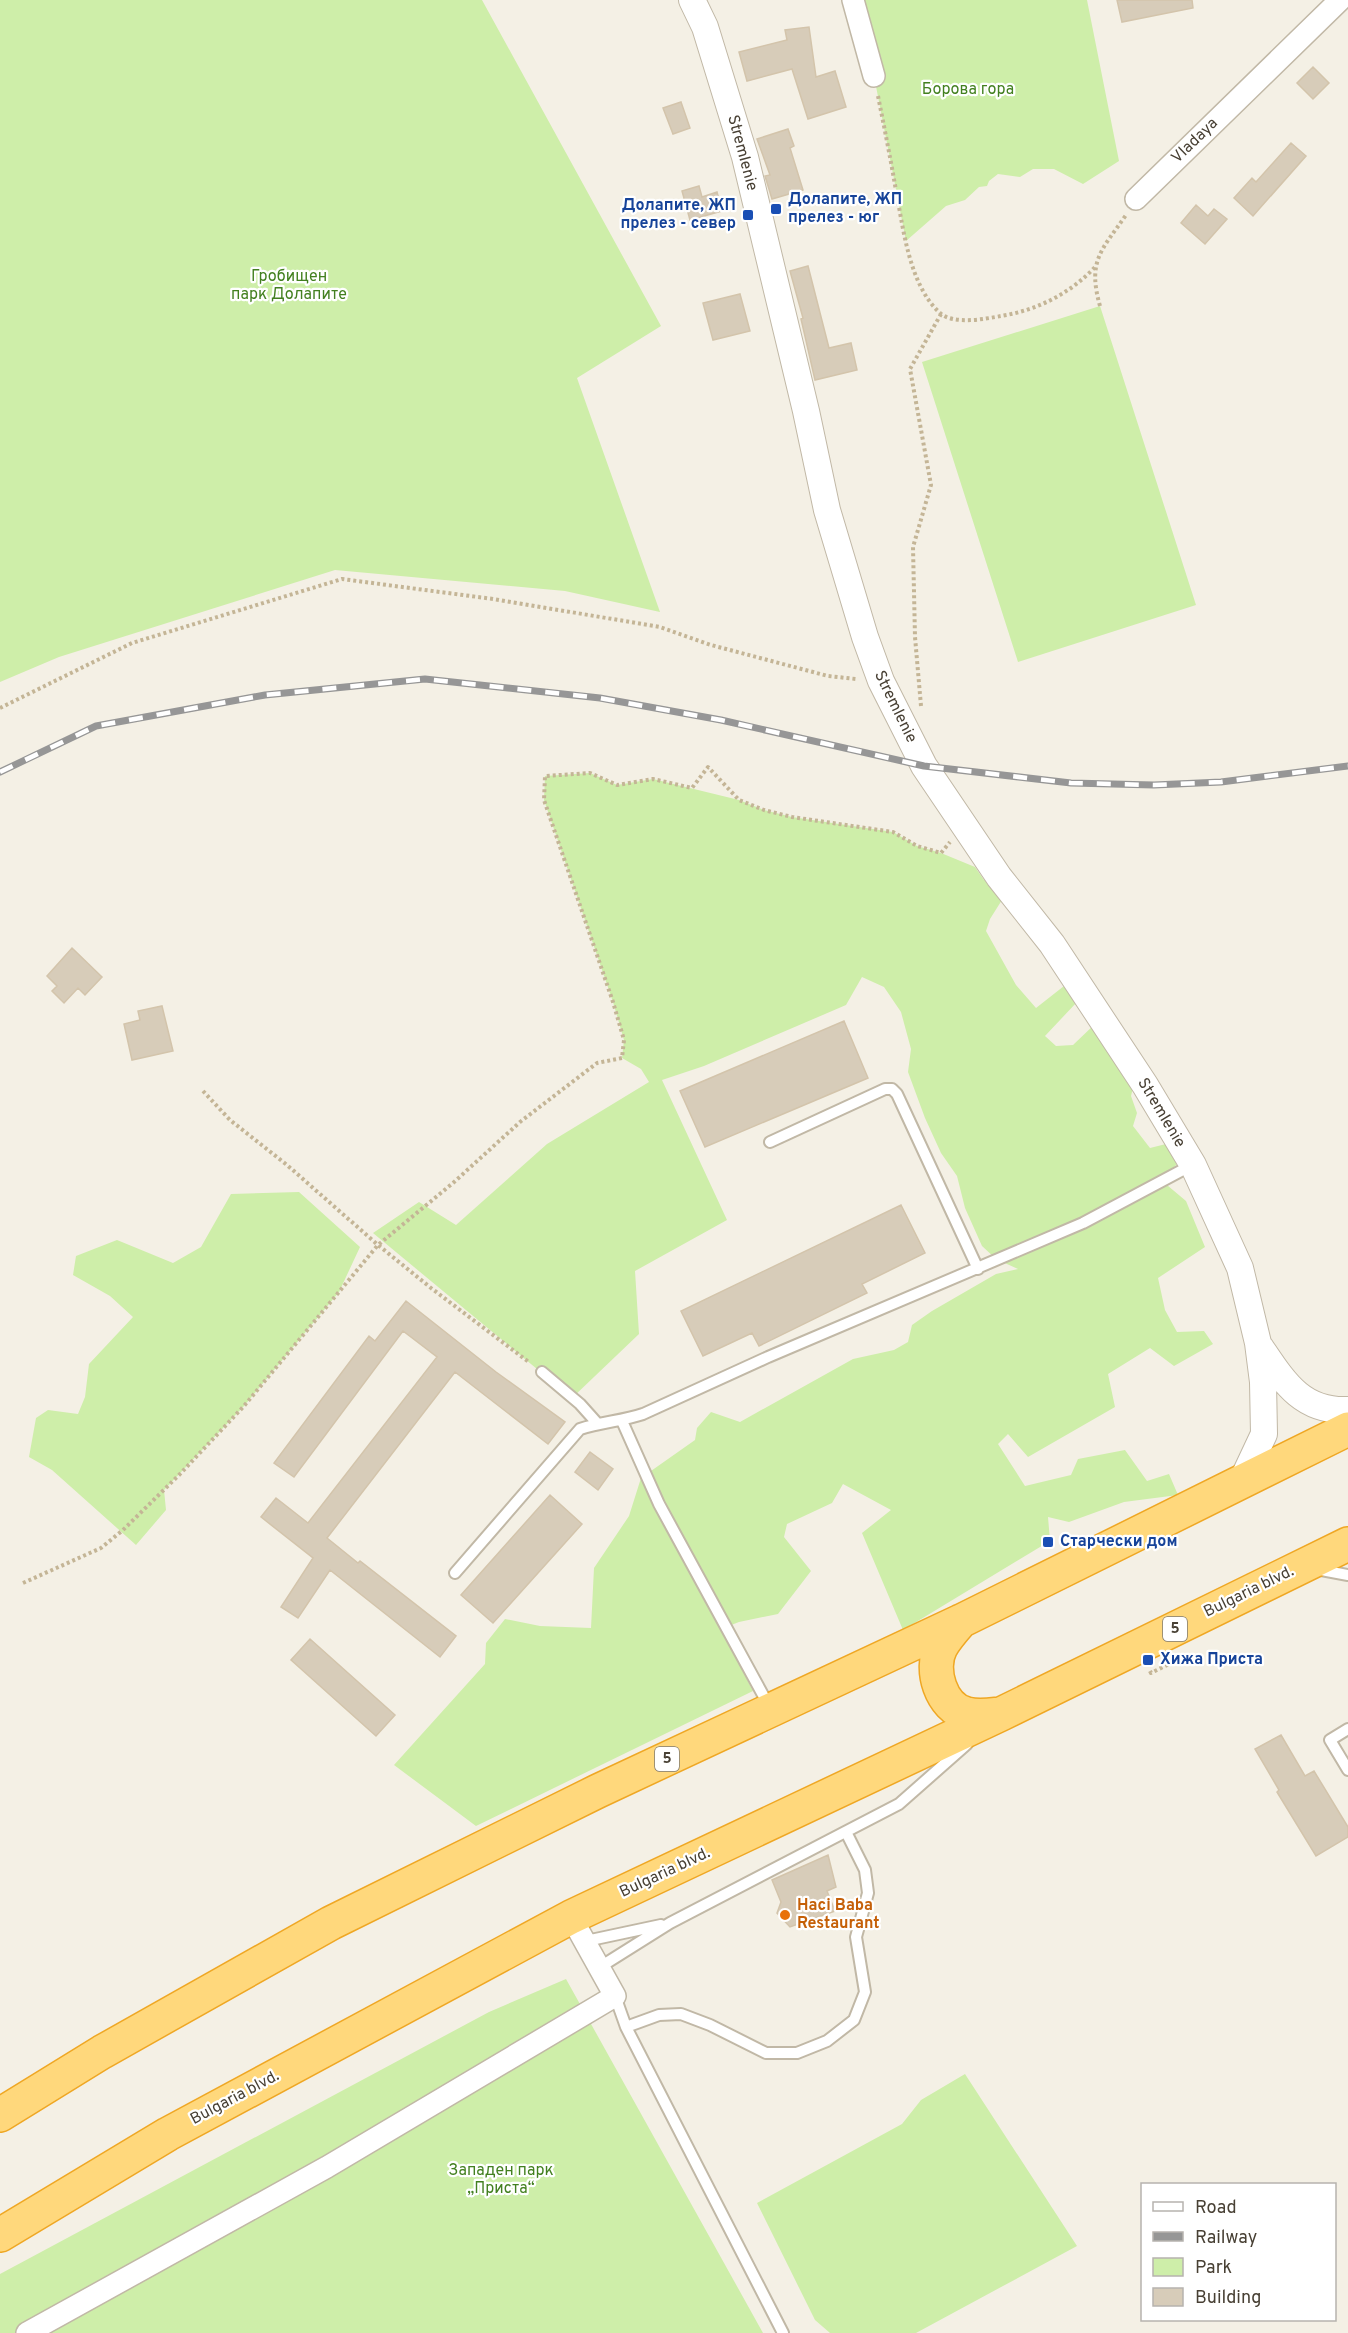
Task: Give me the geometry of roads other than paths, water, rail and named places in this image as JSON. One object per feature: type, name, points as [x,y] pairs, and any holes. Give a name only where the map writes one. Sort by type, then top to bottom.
[{"type":"highway","name":"5","points":[[0,2115],[102,2052],[331,1923],[598,1791],[961,1621],[1348,1429]]},
{"type":"highway","name":"Bulgaria blvd.","points":[[0,2235],[168,2134],[1001,1714],[1348,1544]]},
{"type":"highway","points":[[961,1621],[940,1648],[936,1676],[943,1693],[954,1706],[965,1714],[1001,1714]]},
{"type":"street","name":"Stremlenie","points":[[692,0],[705,27],[744,157],[806,411],[827,510],[865,637],[881,681],[924,765],[999,877],[1052,944],[1145,1085],[1193,1165],[1240,1268],[1258,1344],[1263,1382],[1264,1434],[1241,1483]]},
{"type":"street","points":[[853,0],[874,76]]},
{"type":"street","name":"Vladaya","points":[[1136,200],[1340,0]]},
{"type":"street","points":[[1258,1344],[1288,1388],[1330,1411],[1348,1410]]},
{"type":"street","points":[[27,2333],[327,2167],[615,1996],[578,1929]]},
{"type":"lane","points":[[770,1142],[885,1089],[892,1089],[897,1094],[978,1269]]},
{"type":"lane","points":[[455,1573],[580,1429],[597,1423],[622,1421],[643,1414],[768,1357],[978,1269],[1083,1222],[1193,1165]]},
{"type":"lane","points":[[542,1372],[580,1404],[597,1423]]},
{"type":"lane","points":[[622,1421],[659,1504],[771,1710]]},
{"type":"lane","points":[[1301,1566],[1348,1575]]},
{"type":"lane","points":[[600,1967],[670,1923],[900,1804],[1001,1714]]},
{"type":"lane","points":[[1348,1729],[1330,1740],[1348,1770]]},
{"type":"lane","points":[[626,2026],[659,2015],[681,2014],[710,2025],[766,2053],[797,2053],[827,2041],[854,2020],[865,1992],[856,1937],[868,1893],[865,1870],[846,1832]]},
{"type":"lane","points":[[578,1929],[670,1923]]},
{"type":"lane","points":[[615,1996],[626,2026],[783,2333]]},
{"type":"railway","points":[[0,772],[96,726],[265,695],[425,679],[600,698],[721,720],[924,766],[1071,783],[1154,785],[1221,782],[1348,766]]},
{"type":"place","name":"Долапите, ЖП прелез - юг","points":[[776,209]]},
{"type":"place","name":"Долапите, ЖП прелез - север","points":[[748,215]]},
{"type":"place","name":"Старчески дом","points":[[1048,1542]]},
{"type":"place","name":"Хижа Приста","points":[[1148,1660]]},
{"type":"place","name":"Haci Baba Restaurant","points":[[785,1915]]},
{"type":"park label","name":"Борова гора","points":[[968,90]]},
{"type":"park label","name":"Гробищен парк Долапите","points":[[289,286]]},
{"type":"park label","name":"Западен парк „Приста“","points":[[501,2180]]}]
